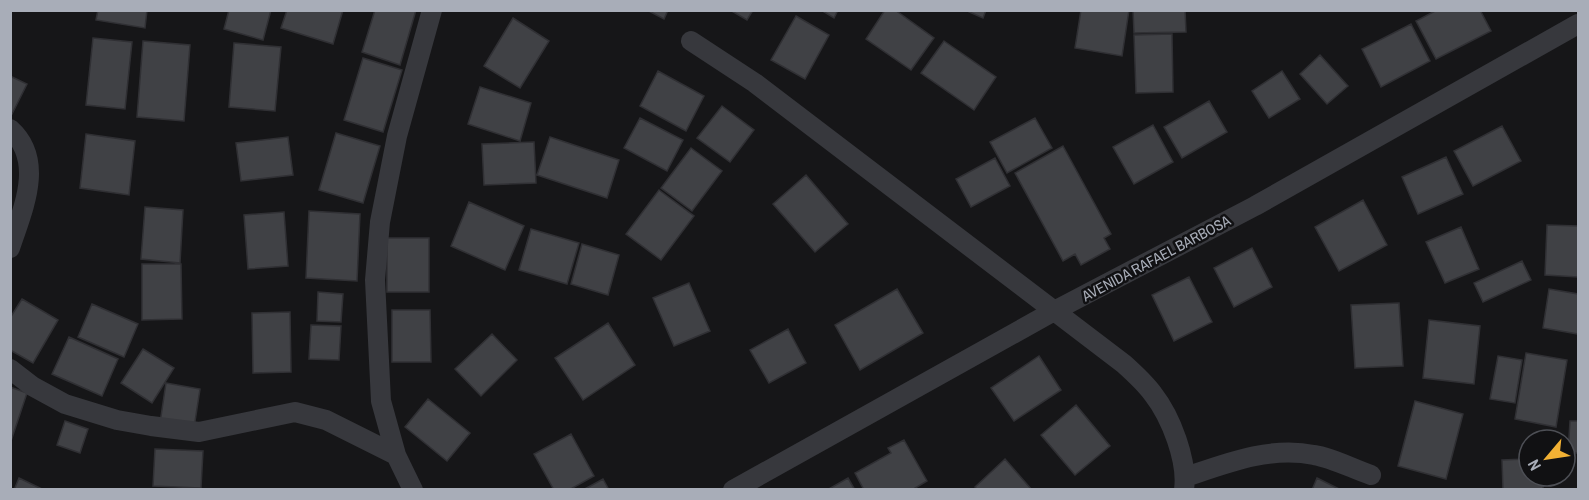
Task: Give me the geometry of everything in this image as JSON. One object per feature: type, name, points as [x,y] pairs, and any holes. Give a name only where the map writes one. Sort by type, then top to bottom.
[{"type":"street","points":[[413,489],[396,455],[381,401],[375,280],[380,222],[397,136],[432,10]]},
{"type":"street","name":"AVENIDA RAFAEL BARBOSA","points":[[733,489],[1054,311],[1255,206],[1578,24]]},
{"type":"street","points":[[691,41],[755,83],[1124,363],[1153,394],[1171,425],[1185,483],[1247,457],[1288,452],[1314,455],[1371,475]]},
{"type":"street","points":[[10,129],[15,133],[28,156],[29,186],[10,248]]},
{"type":"street","points":[[10,369],[32,386],[65,404],[117,420],[199,432],[295,412],[326,420],[396,455]]},
{"type":"building","points":[[98,10],[147,10],[145,28],[96,20]]},
{"type":"building","points":[[229,10],[271,10],[263,40],[224,29]]},
{"type":"building","points":[[287,10],[343,10],[333,44],[281,28]]},
{"type":"building","points":[[375,10],[416,10],[400,65],[362,52]]},
{"type":"building","points":[[647,10],[668,10],[664,19]]},
{"type":"building","points":[[730,10],[753,10],[747,20]]},
{"type":"building","points":[[821,10],[838,10],[834,18]]},
{"type":"building","points":[[885,10],[895,10],[934,38],[911,70],[866,39]]},
{"type":"building","points":[[965,10],[986,10],[983,18]]},
{"type":"building","points":[[1081,10],[1129,10],[1122,56],[1075,48]]},
{"type":"building","points":[[1133,10],[1185,10],[1186,32],[1134,33]]},
{"type":"building","points":[[1437,10],[1480,10],[1491,31],[1436,59],[1416,21]]},
{"type":"building","points":[[796,16],[829,35],[805,79],[771,60]]},
{"type":"building","points":[[513,18],[549,41],[520,88],[484,66]]},
{"type":"building","points":[[1411,24],[1430,61],[1381,87],[1362,49]]},
{"type":"building","points":[[1172,34],[1173,92],[1136,93],[1134,35]]},
{"type":"building","points":[[93,38],[132,42],[125,109],[86,105]]},
{"type":"building","points":[[143,41],[190,45],[184,121],[137,117]]},
{"type":"building","points":[[944,41],[996,77],[974,110],[921,73]]},
{"type":"building","points":[[234,43],[281,47],[275,111],[229,107]]},
{"type":"building","points":[[1320,55],[1348,86],[1327,104],[1300,74]]},
{"type":"building","points":[[363,58],[402,70],[383,132],[344,120]]},
{"type":"building","points":[[658,71],[704,96],[686,131],[640,106]]},
{"type":"building","points":[[1282,71],[1300,99],[1269,118],[1252,91]]},
{"type":"building","points":[[10,76],[27,84],[12,114],[10,113]]},
{"type":"building","points":[[480,87],[531,103],[520,141],[468,124]]},
{"type":"building","points":[[1209,101],[1227,132],[1182,158],[1164,127]]},
{"type":"building","points":[[722,106],[754,130],[730,162],[697,138]]},
{"type":"building","points":[[640,118],[683,140],[667,171],[624,148]]},
{"type":"building","points":[[1035,118],[1052,148],[1007,173],[990,142]]},
{"type":"building","points":[[1153,125],[1173,162],[1134,184],[1113,147]]},
{"type":"building","points":[[1502,126],[1521,161],[1473,186],[1454,151]]},
{"type":"building","points":[[336,133],[380,146],[363,203],[319,190]]},
{"type":"building","points":[[86,134],[135,141],[129,195],[80,188]]},
{"type":"building","points":[[288,137],[293,175],[241,181],[236,143]]},
{"type":"building","points":[[550,137],[619,160],[607,198],[537,175]]},
{"type":"building","points":[[534,142],[536,183],[484,185],[482,144]]},
{"type":"building","points":[[1063,146],[1111,234],[1104,238],[1110,249],[1081,265],[1075,254],[1063,261],[1015,173]]},
{"type":"building","points":[[691,148],[722,171],[692,211],[661,188]]},
{"type":"building","points":[[1446,157],[1463,194],[1418,214],[1402,177]]},
{"type":"building","points":[[995,158],[1010,186],[971,207],[956,179]]},
{"type":"building","points":[[806,175],[848,224],[815,252],[773,204]]},
{"type":"building","points":[[659,190],[694,216],[661,260],[626,234]]},
{"type":"building","points":[[1363,200],[1387,245],[1339,271],[1315,227]]},
{"type":"building","points":[[469,202],[524,226],[505,270],[451,246]]},
{"type":"building","points":[[145,207],[183,210],[180,263],[141,259]]},
{"type":"building","points":[[309,211],[360,214],[357,281],[306,278]]},
{"type":"building","points":[[284,212],[288,266],[248,269],[244,215]]},
{"type":"building","points":[[1547,225],[1578,226],[1578,277],[1545,275]]},
{"type":"building","points":[[1461,227],[1479,269],[1445,283],[1426,242]]},
{"type":"building","points":[[531,229],[579,243],[567,284],[519,270]]},
{"type":"building","points":[[387,238],[429,238],[429,292],[387,292]]},
{"type":"building","points":[[582,244],[619,255],[608,295],[571,284]]},
{"type":"building","points":[[1252,248],[1272,287],[1234,307],[1214,268]]},
{"type":"building","points":[[1522,261],[1531,280],[1483,302],[1474,283]]},
{"type":"building","points":[[142,264],[181,264],[182,319],[142,320]]},
{"type":"building","points":[[1189,277],[1212,322],[1174,341],[1152,295]]},
{"type":"building","points":[[689,283],[710,331],[674,346],[653,298]]},
{"type":"building","points":[[897,289],[923,333],[860,370],[835,325]]},
{"type":"building","points":[[1549,289],[1578,294],[1578,334],[1543,328]]},
{"type":"building","points":[[318,292],[343,294],[341,322],[317,321]]},
{"type":"building","points":[[22,299],[58,320],[33,363],[10,350],[10,318]]},
{"type":"building","points":[[1399,303],[1403,366],[1355,368],[1351,305]]},
{"type":"building","points":[[92,304],[138,324],[124,357],[78,337]]},
{"type":"building","points":[[392,310],[430,310],[431,362],[392,362]]},
{"type":"building","points":[[290,312],[291,372],[253,373],[252,313]]},
{"type":"building","points":[[1429,320],[1480,326],[1474,384],[1423,378]]},
{"type":"building","points":[[608,323],[635,365],[583,400],[555,358]]},
{"type":"building","points":[[311,325],[341,326],[339,360],[309,359]]},
{"type":"building","points":[[788,329],[806,363],[769,383],[750,350]]},
{"type":"building","points":[[492,334],[517,360],[481,396],[455,369]]},
{"type":"building","points":[[69,337],[118,359],[102,396],[52,374]]},
{"type":"building","points":[[143,349],[174,368],[152,403],[121,383]]},
{"type":"building","points":[[1526,353],[1567,360],[1556,427],[1515,419]]},
{"type":"building","points":[[1039,356],[1061,390],[1014,421],[991,388]]},
{"type":"building","points":[[1498,356],[1522,360],[1515,403],[1490,399]]},
{"type":"building","points":[[166,383],[200,389],[194,428],[160,423]]},
{"type":"building","points":[[10,387],[27,393],[10,444]]},
{"type":"building","points":[[428,399],[470,433],[447,461],[405,427]]},
{"type":"building","points":[[1415,401],[1463,414],[1446,479],[1398,466]]},
{"type":"building","points":[[1076,405],[1110,446],[1075,475],[1041,435]]},
{"type":"building","points":[[65,421],[88,429],[80,453],[57,445]]},
{"type":"building","points":[[1570,421],[1578,421],[1578,453],[1577,428],[1570,428]]},
{"type":"building","points":[[571,434],[594,476],[569,490],[554,490],[534,454]]},
{"type":"building","points":[[904,440],[927,481],[912,490],[864,490],[855,473],[891,453],[888,448]]},
{"type":"building","points":[[155,449],[203,451],[201,488],[153,486]]},
{"type":"building","points":[[1005,459],[1032,490],[978,490],[975,487]]},
{"type":"building","points":[[1517,459],[1517,488],[1543,488],[1543,490],[1503,490],[1502,460]]},
{"type":"building","points":[[19,478],[44,490],[14,490]]},
{"type":"building","points":[[848,478],[855,490],[827,490]]},
{"type":"building","points":[[1317,478],[1341,490],[1312,490]]},
{"type":"building","points":[[603,479],[609,490],[583,490]]}]
